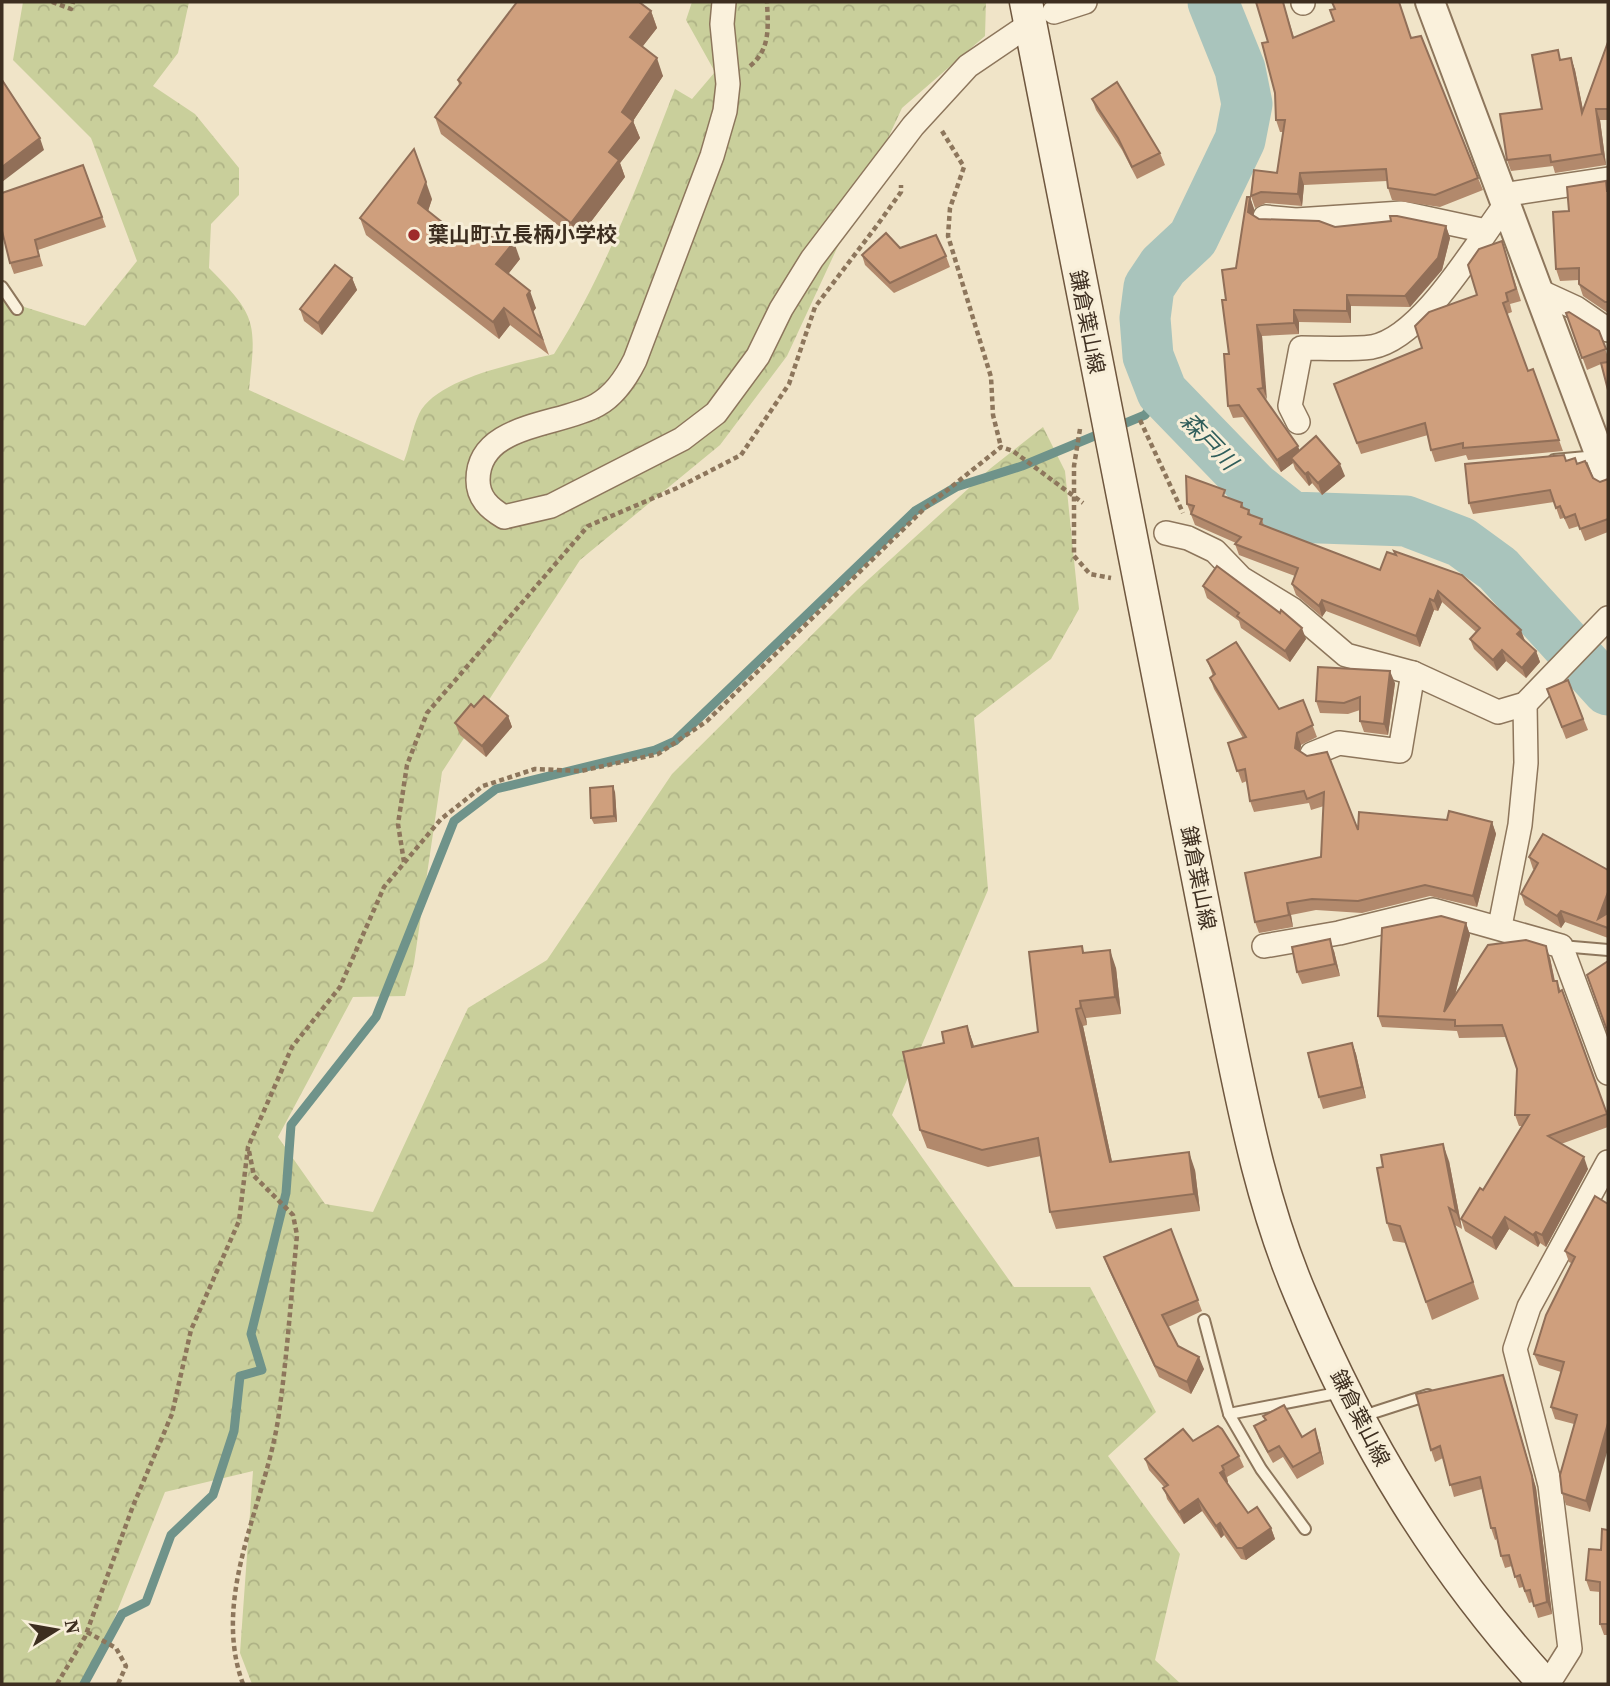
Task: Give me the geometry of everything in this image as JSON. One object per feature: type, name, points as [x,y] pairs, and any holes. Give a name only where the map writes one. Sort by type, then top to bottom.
[{"type":"main road","name":"鎌倉葉山線","points":[[1037,12],[1250,1136],[1300,1295],[1351,1405],[1410,1511],[1449,1569],[1547,1684]]},
{"type":"street","points":[[724,2],[722,24],[728,84],[725,111],[712,156],[627,376],[597,405],[511,435],[484,455],[478,474],[481,497],[492,510],[504,517],[551,506],[682,439],[716,414],[758,356],[781,309],[812,259],[903,139],[968,66],[1037,12],[1085,2]]},
{"type":"street","points":[[1430,2],[1604,466]]},
{"type":"street","points":[[1298,422],[1290,406],[1301,348],[1373,346],[1400,336],[1421,319],[1486,231],[1504,200],[1608,179]]},
{"type":"street","points":[[1265,217],[1296,220],[1402,213],[1486,231]]},
{"type":"street","points":[[1539,291],[1576,308],[1608,330]]},
{"type":"street","points":[[1177,535],[1215,551],[1241,578],[1292,609],[1346,655],[1413,673],[1498,712],[1525,704],[1608,618]]},
{"type":"street","points":[[1312,754],[1339,743],[1401,751],[1413,673]]},
{"type":"street","points":[[1500,926],[1520,825],[1526,763],[1525,704]]},
{"type":"street","points":[[1264,946],[1339,933],[1433,910],[1500,926],[1561,946],[1608,1073]]},
{"type":"street","points":[[1547,1684],[1570,1649],[1549,1485],[1515,1374],[1515,1349],[1529,1307],[1608,1163]]},
{"type":"lane","points":[[2,287],[17,309]]},
{"type":"lane","points":[[1545,461],[1604,466]]},
{"type":"lane","points":[[1561,946],[1608,950]]},
{"type":"lane","points":[[1204,1320],[1229,1414],[1261,1469],[1304,1529]]},
{"type":"lane","points":[[1229,1414],[1351,1405],[1444,1391]]},
{"type":"path","points":[[52,2],[71,9],[73,2]]},
{"type":"path","points":[[728,84],[757,61],[769,37],[767,2]]},
{"type":"path","points":[[936,102],[944,137],[964,167],[950,208],[948,236],[991,377],[993,415],[1000,447]]},
{"type":"path","points":[[404,863],[398,824],[407,765],[427,713],[588,526],[677,488],[741,455],[789,384],[815,307],[901,192],[903,139]]},
{"type":"path","points":[[1135,409],[1182,506],[1177,535]]},
{"type":"path","points":[[1082,425],[1076,438],[1074,556],[1090,574],[1112,579]]},
{"type":"path","points":[[1000,447],[1013,451],[1083,503]]},
{"type":"path","points":[[57,1684],[87,1632],[133,1506],[172,1414],[191,1330],[239,1221],[248,1147],[292,1047],[340,987],[384,887],[441,819],[483,786],[535,769],[581,771],[658,754],[707,721],[925,508],[1000,447]]},
{"type":"path","points":[[243,1684],[233,1656],[242,1550],[278,1422],[297,1235],[293,1215],[254,1176],[248,1147]]},
{"type":"path","points":[[87,1632],[116,1648],[127,1666],[118,1684]]},
{"type":"green space","points":[[23,2],[189,2],[178,53],[153,86],[195,114],[239,168],[239,195],[211,224],[209,268],[237,298],[250,322],[253,350],[249,390],[404,461],[419,414],[428,401],[442,391],[500,367],[554,354],[606,258],[675,89],[692,99],[715,72],[686,20],[692,2],[986,2],[985,36],[902,108],[787,356],[720,445],[580,560],[442,772],[414,963],[405,996],[353,997],[278,1137],[325,1204],[373,1212],[468,1008],[547,960],[672,774],[858,589],[991,468],[1043,427],[1065,471],[1079,609],[1051,659],[974,718],[988,890],[892,1115],[1014,1287],[1090,1287],[1156,1412],[1108,1456],[1180,1554],[1155,1660],[1181,1684],[252,1684],[240,1653],[253,1471],[165,1492],[88,1684],[2,1684],[2,300],[85,326],[137,261],[91,138],[13,60]]},
{"type":"building","points":[[517,2],[639,2],[651,11],[630,37],[657,58],[622,112],[633,121],[609,152],[619,160],[571,223],[435,117],[461,83],[458,80]]},
{"type":"building","points":[[1256,2],[1283,2],[1293,38],[1334,21],[1330,10],[1335,9],[1332,2],[1399,2],[1411,38],[1421,36],[1478,178],[1435,195],[1388,188],[1386,169],[1300,173],[1298,194],[1261,192],[1251,196],[1254,170],[1277,173],[1285,120],[1276,120],[1275,93],[1262,43],[1268,42]]},
{"type":"building","points":[[1608,42],[1608,109],[1596,109],[1602,154],[1551,162],[1550,155],[1507,160],[1500,114],[1542,109],[1532,55],[1558,50],[1560,60],[1571,58],[1582,113]]},
{"type":"building","points":[[2,80],[40,138],[2,167]]},
{"type":"building","points":[[1117,82],[1160,153],[1132,167],[1118,138],[1092,99]]},
{"type":"building","points":[[414,149],[426,182],[418,203],[467,242],[474,233],[514,242],[496,264],[530,291],[527,295],[542,338],[504,308],[493,322],[360,218]]},
{"type":"building","points":[[83,165],[102,217],[35,240],[39,256],[10,263],[2,231],[2,193]]},
{"type":"building","points":[[1606,181],[1608,302],[1579,284],[1579,268],[1556,269],[1553,212],[1569,211],[1567,187]]},
{"type":"building","points":[[1247,197],[1250,197],[1248,212],[1259,219],[1319,221],[1335,227],[1391,221],[1390,216],[1397,216],[1446,226],[1438,258],[1405,296],[1347,295],[1347,311],[1294,310],[1294,323],[1257,325],[1263,388],[1258,389],[1298,446],[1277,460],[1239,405],[1228,406],[1224,354],[1229,354],[1222,300],[1226,300],[1222,270],[1236,268]]},
{"type":"building","points":[[886,233],[900,248],[936,235],[946,256],[890,283],[862,255]]},
{"type":"building","points":[[1502,241],[1516,289],[1506,293],[1508,301],[1503,303],[1528,371],[1533,369],[1559,440],[1463,448],[1463,443],[1431,450],[1425,423],[1357,443],[1334,384],[1422,348],[1415,326],[1429,312],[1477,295],[1468,265],[1479,249]]},
{"type":"building","points":[[335,265],[352,278],[318,323],[300,309]]},
{"type":"building","points":[[1569,312],[1599,331],[1606,349],[1582,358],[1566,313]]},
{"type":"building","points":[[1608,362],[1608,390],[1601,363]]},
{"type":"building","points":[[1316,436],[1340,464],[1318,483],[1308,472],[1305,474],[1291,458]]},
{"type":"building","points":[[1564,455],[1566,461],[1575,458],[1577,464],[1585,461],[1593,478],[1600,482],[1608,479],[1608,519],[1580,529],[1575,514],[1565,518],[1560,506],[1556,508],[1550,490],[1469,503],[1465,464]]},
{"type":"building","points":[[1186,476],[1225,490],[1223,496],[1242,503],[1241,507],[1249,510],[1248,514],[1262,519],[1260,524],[1380,570],[1387,552],[1396,555],[1394,551],[1462,575],[1521,630],[1517,634],[1536,651],[1522,668],[1502,650],[1493,660],[1470,639],[1480,628],[1438,591],[1434,601],[1430,599],[1416,636],[1322,600],[1319,606],[1292,584],[1298,568],[1235,544],[1241,537],[1191,514],[1194,506],[1187,504]]},
{"type":"building","points":[[1217,566],[1280,613],[1281,610],[1302,628],[1285,651],[1237,616],[1239,613],[1203,586]]},
{"type":"building","points":[[1236,642],[1279,709],[1303,700],[1313,725],[1297,733],[1295,748],[1307,756],[1327,752],[1358,830],[1359,812],[1447,820],[1449,811],[1492,822],[1473,896],[1425,885],[1358,901],[1312,899],[1287,903],[1289,915],[1255,922],[1245,873],[1321,857],[1324,792],[1307,799],[1304,791],[1250,801],[1245,769],[1237,771],[1228,743],[1246,737],[1210,678],[1215,674],[1207,660]]},
{"type":"building","points":[[1318,667],[1390,671],[1384,724],[1360,721],[1360,697],[1344,703],[1316,701]]},
{"type":"building","points":[[1568,680],[1583,719],[1562,727],[1547,689]]},
{"type":"building","points":[[484,696],[508,716],[482,746],[455,723],[471,704],[474,707]]},
{"type":"building","points":[[613,786],[614,816],[591,818],[590,788]]},
{"type":"building","points":[[1543,834],[1608,870],[1608,892],[1598,919],[1608,913],[1608,928],[1561,911],[1557,916],[1521,894],[1538,863],[1529,857]]},
{"type":"building","points":[[1441,916],[1466,923],[1444,1012],[1488,945],[1526,940],[1546,946],[1553,981],[1557,981],[1559,992],[1562,990],[1607,1114],[1548,1136],[1584,1157],[1542,1235],[1536,1232],[1533,1235],[1505,1217],[1492,1238],[1461,1219],[1480,1188],[1483,1190],[1529,1115],[1515,1115],[1517,1069],[1502,1025],[1455,1026],[1455,1020],[1378,1016],[1382,928]]},
{"type":"building","points":[[1330,939],[1335,964],[1297,972],[1292,947]]},
{"type":"building","points":[[1082,946],[1083,953],[1110,950],[1115,997],[1080,1001],[1081,1008],[1076,1009],[1110,1162],[1189,1152],[1194,1194],[1050,1212],[1038,1138],[982,1150],[920,1130],[903,1052],[944,1043],[942,1032],[967,1026],[972,1047],[1038,1032],[1029,952]]},
{"type":"building","points":[[1608,961],[1608,1033],[1587,975]]},
{"type":"building","points":[[1352,1043],[1362,1087],[1319,1097],[1308,1053]]},
{"type":"building","points":[[1443,1144],[1456,1212],[1449,1208],[1473,1282],[1426,1302],[1400,1226],[1387,1223],[1377,1168],[1383,1167],[1381,1155]]},
{"type":"building","points":[[1595,1196],[1608,1204],[1608,1423],[1586,1501],[1562,1493],[1560,1475],[1577,1415],[1551,1407],[1564,1362],[1534,1354],[1546,1315],[1575,1257],[1565,1251]]},
{"type":"building","points":[[1171,1229],[1198,1300],[1162,1315],[1178,1346],[1199,1357],[1187,1382],[1155,1366],[1104,1257]]},
{"type":"building","points":[[1503,1375],[1532,1476],[1547,1602],[1534,1606],[1530,1590],[1525,1591],[1520,1575],[1515,1577],[1509,1555],[1501,1556],[1495,1528],[1491,1528],[1480,1477],[1450,1485],[1440,1446],[1431,1450],[1416,1394]]},
{"type":"building","points":[[1284,1405],[1302,1437],[1315,1429],[1320,1452],[1293,1467],[1279,1446],[1268,1452],[1254,1426],[1266,1420],[1263,1416]]},
{"type":"building","points":[[1218,1426],[1239,1456],[1222,1466],[1224,1470],[1220,1473],[1248,1513],[1257,1507],[1271,1528],[1242,1548],[1237,1548],[1220,1523],[1216,1526],[1198,1499],[1179,1512],[1163,1488],[1168,1485],[1145,1459],[1183,1429],[1193,1441]]},
{"type":"building","points":[[1602,1529],[1608,1530],[1608,1624],[1600,1624],[1600,1582],[1586,1580],[1589,1549],[1601,1550]]},
{"type":"waterway","name":"森戸川","points":[[1213,2],[1240,69],[1247,104],[1240,140],[1193,238],[1163,266],[1149,287],[1145,318],[1148,356],[1162,392],[1254,487],[1292,517],[1406,521],[1461,542],[1498,569],[1608,690]]},
{"type":"waterway","points":[[84,1684],[122,1614],[146,1602],[171,1535],[213,1495],[234,1431],[240,1376],[262,1370],[251,1334],[286,1193],[291,1125],[376,1017],[454,821],[496,789],[655,750],[675,741],[915,511],[956,487],[1022,466],[1145,415],[1162,392]]},
{"type":"place","name":"葉山町立長柄小学校","points":[[414,235]]}]
